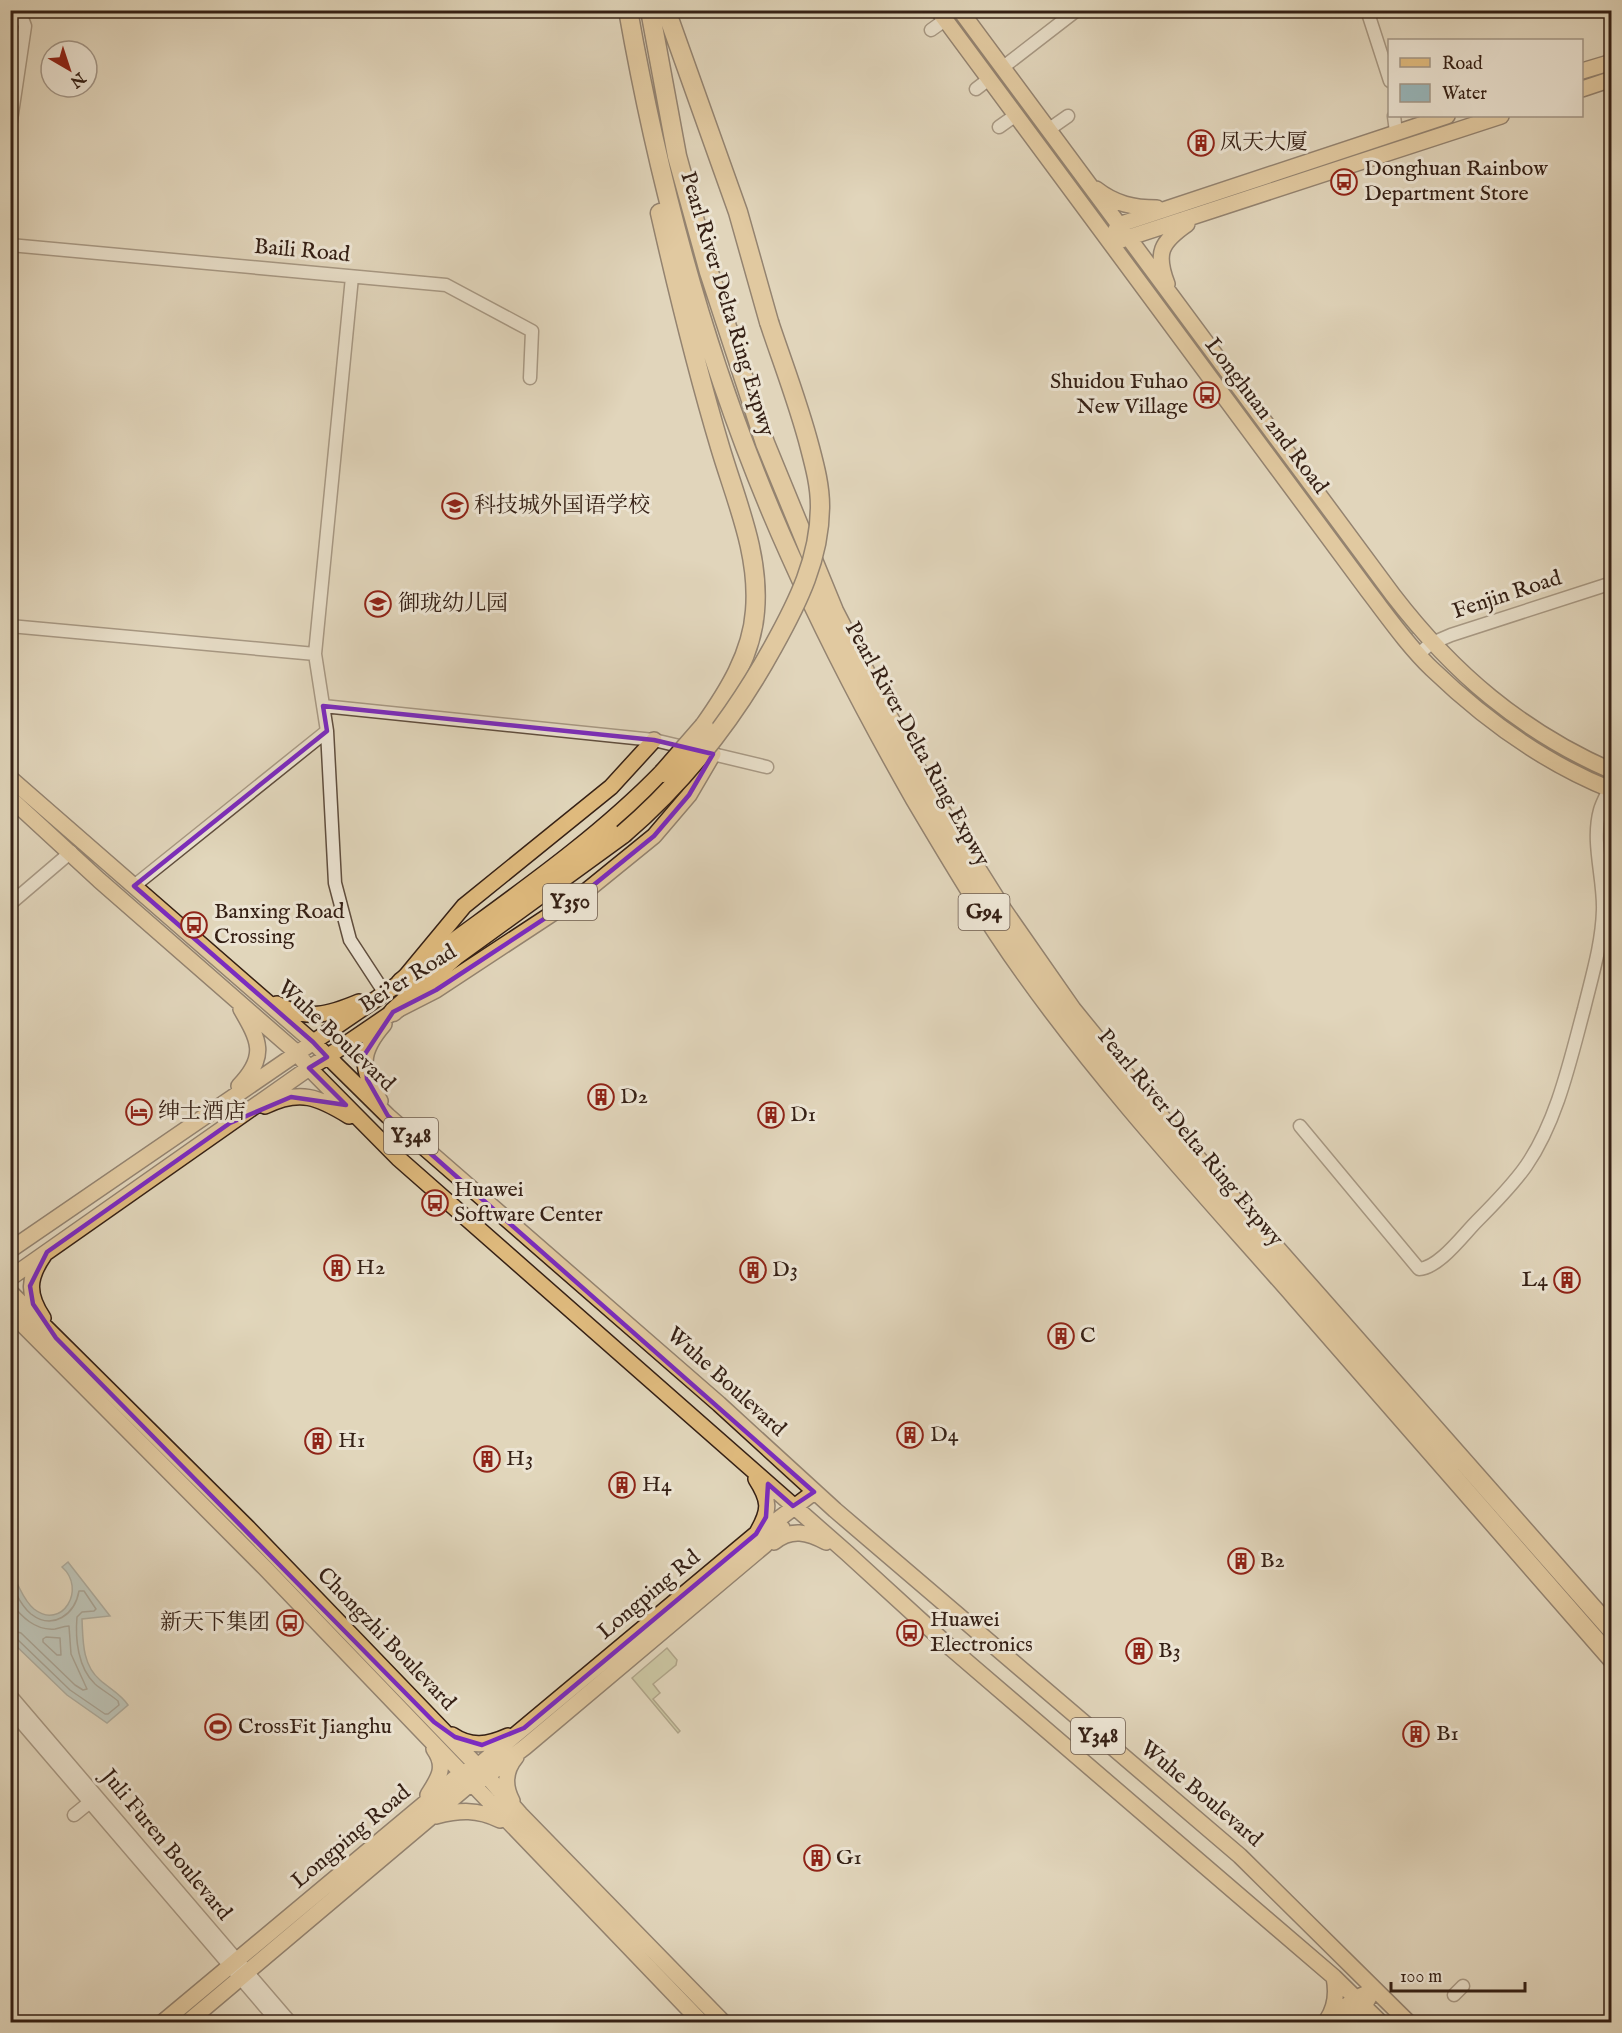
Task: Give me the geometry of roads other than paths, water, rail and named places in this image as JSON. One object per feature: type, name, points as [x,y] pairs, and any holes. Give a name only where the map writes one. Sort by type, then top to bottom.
[{"type":"highway","points":[[401,982],[568,858],[640,797],[704,726],[736,675],[747,648],[755,613],[756,583],[752,554],[720,446],[656,197],[637,101],[627,10]]},
{"type":"highway","name":"Pearl River Delta Ring Expwy","points":[[627,10],[644,99],[665,189],[695,296],[738,427],[789,553],[845,671],[941,843],[1026,975],[1140,1120],[1611,1659]]},
{"type":"highway","name":"Pearl River Delta Ring Expwy","points":[[650,10],[677,156],[709,272],[765,443],[834,611],[904,747],[947,822],[1003,910],[1072,1010],[1152,1108],[1611,1629]]},
{"type":"highway","points":[[393,1012],[455,956],[623,834],[654,808],[717,736],[767,659],[800,597],[811,567],[818,534],[820,504],[817,475],[805,429],[769,322],[738,212],[666,10]]},
{"type":"main road","name":"Longhuan 2nd Road","points":[[960,10],[1393,595],[1432,643],[1468,679],[1507,712],[1574,753],[1611,771]]},
{"type":"main road","name":"Longhuan 2nd Road","points":[[942,15],[1368,591],[1419,654],[1472,705],[1508,733],[1563,766],[1610,790]]},
{"type":"main road","points":[[1583,71],[1611,62]]},
{"type":"main road","points":[[1583,88],[1611,79]]},
{"type":"main road","points":[[1109,243],[1118,225],[1444,117]]},
{"type":"main road","points":[[1109,243],[1498,117]]},
{"type":"main road","points":[[1085,180],[1101,193],[1125,205],[1147,208],[1172,207]]},
{"type":"main road","points":[[1174,300],[1162,271],[1160,256],[1162,248],[1170,237],[1203,214]]},
{"type":"main road","name":"Bei'er Road","points":[[10,1250],[401,982],[464,906],[610,787],[654,740]]},
{"type":"main road","name":"Bei'er Road","points":[[10,1278],[309,1068],[393,1012],[436,990],[585,892],[654,836],[689,795],[713,754]]},
{"type":"main road","name":"Wuhe Boulevard","points":[[10,778],[313,1042],[388,1116],[719,1404],[814,1492],[941,1603],[1240,1856],[1408,2022]]},
{"type":"main road","name":"Wuhe Boulevard","points":[[10,798],[99,880],[297,1053],[309,1068],[407,1166],[847,1553],[968,1663],[1334,1977],[1380,2022]]},
{"type":"main road","points":[[255,992],[287,1010],[305,1015],[321,1015],[384,992]]},
{"type":"main road","points":[[223,1103],[248,1077],[259,1049],[252,1028],[235,998]]},
{"type":"main road","points":[[388,1116],[367,1079],[364,1067],[365,1054],[373,1037],[393,1012]]},
{"type":"main road","points":[[230,1123],[273,1102],[303,1096],[320,1100],[366,1125]]},
{"type":"main road","points":[[10,1236],[56,1218]]},
{"type":"main road","points":[[46,1251],[36,1267],[30,1286],[33,1304],[50,1341]]},
{"type":"main road","name":"Chongzhi Boulevard","points":[[10,1292],[50,1341],[465,1779],[514,1819],[723,2022]]},
{"type":"main road","name":"Chongzhi Boulevard","points":[[10,1311],[50,1341],[248,1528],[483,1771],[514,1819],[701,2022]]},
{"type":"main road","points":[[10,1322],[50,1341]]},
{"type":"main road","points":[[746,1465],[767,1500],[761,1539],[802,1532],[847,1553]]},
{"type":"main road","name":"Longping Road","points":[[483,1771],[524,1728],[761,1539],[763,1531],[797,1509],[814,1492]]},
{"type":"main road","name":"Longping Rd","points":[[525,1747],[761,1539]]},
{"type":"main road","points":[[434,1722],[455,1737],[470,1744],[482,1745],[497,1741],[524,1728]]},
{"type":"main road","points":[[423,1735],[437,1752],[441,1765],[439,1778],[424,1814],[474,1811],[514,1819],[506,1776],[509,1765],[525,1747]]},
{"type":"main road","name":"Longping Road","points":[[163,2022],[238,1970],[465,1779],[525,1747]]},
{"type":"main road","name":"Longping Road","points":[[188,2022],[238,1970]]},
{"type":"main road","points":[[1326,2022],[1335,2005],[1334,1977]]},
{"type":"main road","points":[[1344,2022],[1360,2002],[1375,1989]]},
{"type":"main road","points":[[1326,2022],[1360,2002]]},
{"type":"street","points":[[10,127],[25,26],[19,10]]},
{"type":"street","points":[[1002,68],[1077,10]]},
{"type":"street","points":[[1367,10],[1388,78]]},
{"type":"street","points":[[931,30],[942,15]]},
{"type":"street","points":[[975,89],[989,79]]},
{"type":"street","points":[[999,127],[1016,115]]},
{"type":"street","points":[[1048,130],[1068,116]]},
{"type":"street","points":[[1394,117],[1396,132]]},
{"type":"street","name":"Baili Road","points":[[10,245],[446,285],[532,331],[530,378]]},
{"type":"street","points":[[352,277],[315,654],[327,731],[335,883],[350,940],[384,992]]},
{"type":"street","name":"Fenjin Road","points":[[1419,654],[1432,643],[1611,583]]},
{"type":"street","points":[[10,626],[315,654]]},
{"type":"street","points":[[323,706],[654,740],[767,767]]},
{"type":"street","points":[[134,886],[327,731]]},
{"type":"street","points":[[1300,1126],[1419,1269],[1426,1269],[1446,1253],[1493,1205],[1527,1166],[1538,1146],[1553,1113],[1575,1043],[1596,963],[1601,929],[1603,908],[1598,834],[1600,812],[1610,790]]},
{"type":"street","points":[[10,904],[71,852]]},
{"type":"street","name":"Juli Furen Boulevard","points":[[10,1695],[238,1970],[278,2022]]},
{"type":"street","name":"Juli Furen Boulevard","points":[[10,1709],[238,1970],[290,2022]]},
{"type":"street","points":[[74,1815],[90,1802]]},
{"type":"water","points":[[68,1562],[110,1616],[82,1619],[85,1652],[90,1667],[100,1680],[128,1705],[107,1723],[67,1695],[11,1641],[11,1574],[34,1609],[44,1614],[54,1615],[62,1611],[72,1596],[69,1576],[62,1567]]},
{"type":"place","name":"凤天大厦","points":[[1201,143]]},
{"type":"place","name":"Donghuan Rainbow Department Store","points":[[1344,182]]},
{"type":"place","name":"Shuidou Fuhao New Village","points":[[1207,395]]},
{"type":"place","name":"科技城外国语学校","points":[[455,506]]},
{"type":"place","name":"御珑幼儿园","points":[[378,604]]},
{"type":"place","name":"Banxing Road Crossing","points":[[194,925]]},
{"type":"place","name":"D2","points":[[601,1097]]},
{"type":"place","name":"绅士酒店","points":[[139,1112]]},
{"type":"place","name":"D1","points":[[771,1115]]},
{"type":"place","name":"Huawei Software Center","points":[[435,1203]]},
{"type":"place","name":"H2","points":[[337,1268]]},
{"type":"place","name":"D3","points":[[753,1270]]},
{"type":"place","name":"L4","points":[[1567,1280]]},
{"type":"place","name":"C","points":[[1061,1336]]},
{"type":"place","name":"D4","points":[[910,1435]]},
{"type":"place","name":"H1","points":[[318,1441]]},
{"type":"place","name":"H3","points":[[487,1459]]},
{"type":"place","name":"H4","points":[[622,1485]]},
{"type":"place","name":"B2","points":[[1241,1561]]},
{"type":"place","name":"新天下集团","points":[[290,1623]]},
{"type":"place","name":"Huawei Electronics","points":[[910,1633]]},
{"type":"place","name":"B3","points":[[1139,1651]]},
{"type":"place","name":"CrossFit Jianghu","points":[[218,1727]]},
{"type":"place","name":"B1","points":[[1416,1734]]},
{"type":"place","name":"G1","points":[[817,1858]]}]
